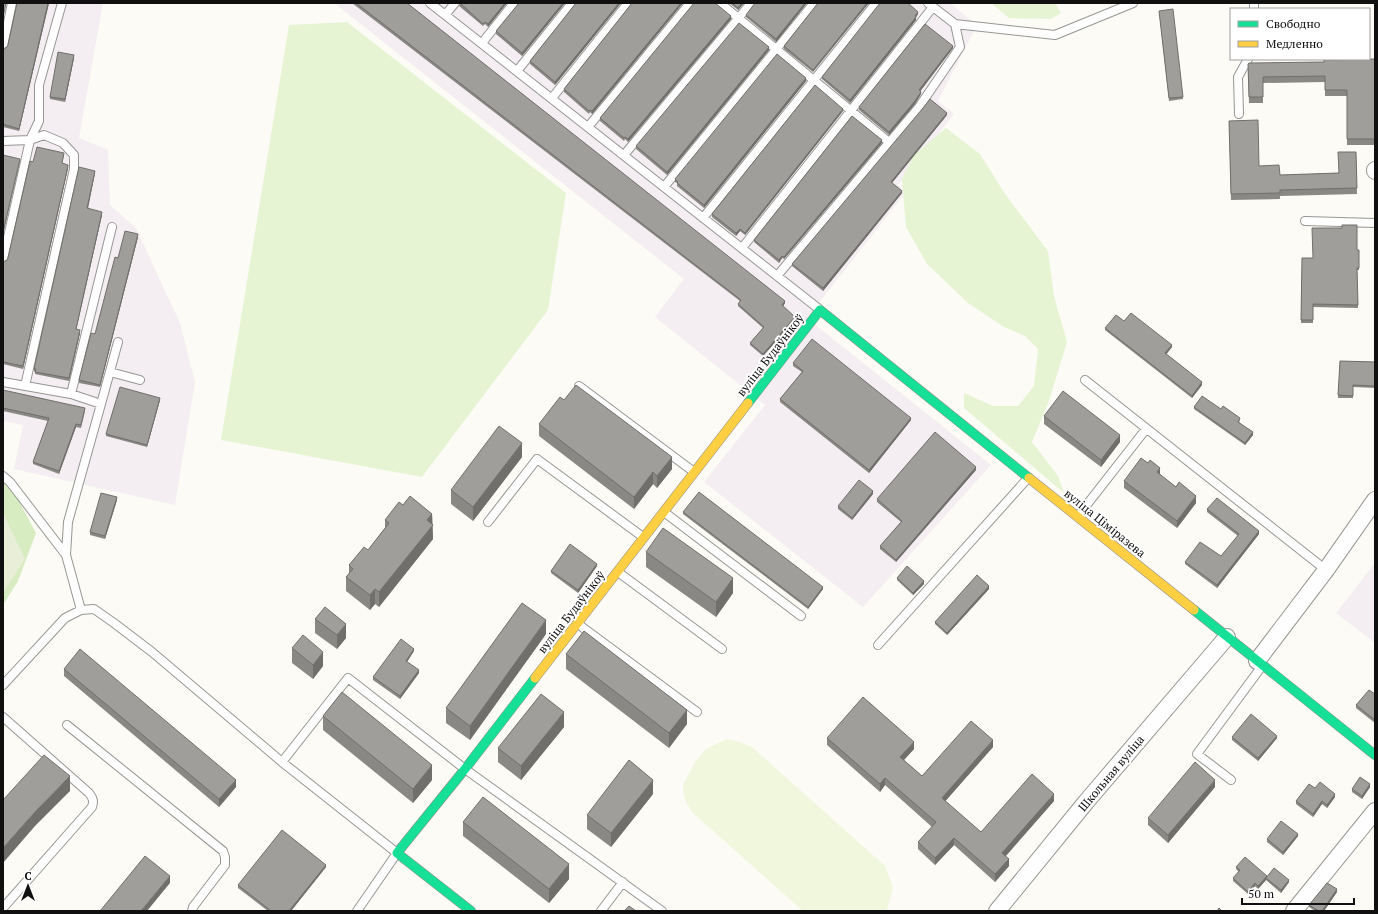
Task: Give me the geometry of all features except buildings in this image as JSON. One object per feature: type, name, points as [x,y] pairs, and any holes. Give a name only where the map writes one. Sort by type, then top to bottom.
[{"type":"street","name":"вуліца Будаўнікоў","points":[[397,853],[465,768],[820,310]]},
{"type":"street","name":"вуліца Ціміразева","points":[[820,310],[1375,755]]},
{"type":"street","points":[[1260,663],[1375,500]]},
{"type":"street","name":"Школьная вуліца","points":[[997,911],[1086,802],[1227,637]]},
{"type":"street","points":[[1294,911],[1375,811]]},
{"type":"street","points":[[397,853],[471,911]]},
{"type":"lane","points":[[3,46],[12,3]]},
{"type":"lane","points":[[3,259],[30,140],[39,121],[39,85],[62,3]]},
{"type":"lane","points":[[430,3],[820,310]]},
{"type":"lane","points":[[445,15],[455,3]]},
{"type":"lane","points":[[482,43],[514,3]]},
{"type":"lane","points":[[517,71],[572,3]]},
{"type":"lane","points":[[552,98],[628,3]]},
{"type":"lane","points":[[588,127],[690,3]]},
{"type":"lane","points":[[720,3],[889,142]]},
{"type":"lane","points":[[624,156],[751,3]]},
{"type":"lane","points":[[664,187],[814,3]]},
{"type":"lane","points":[[703,218],[876,3]]},
{"type":"lane","points":[[742,248],[851,111],[931,5],[955,24],[1056,35],[1133,3]]},
{"type":"lane","points":[[777,276],[919,107],[960,47],[955,24]]},
{"type":"lane","points":[[1239,114],[1238,77],[1247,60]]},
{"type":"lane","points":[[3,141],[30,140],[44,135],[63,143],[74,155],[74,169],[24,386]]},
{"type":"lane","points":[[1305,220],[1375,223]]},
{"type":"lane","points":[[71,394],[112,227]]},
{"type":"lane","points":[[81,610],[66,555],[68,522],[118,342]]},
{"type":"lane","points":[[110,372],[140,380]]},
{"type":"lane","points":[[1085,380],[1326,570]]},
{"type":"lane","points":[[3,382],[71,394],[101,404]]},
{"type":"lane","points":[[579,386],[694,472]]},
{"type":"lane","points":[[1077,517],[1146,429]]},
{"type":"lane","points":[[488,522],[537,459],[644,538]]},
{"type":"lane","points":[[3,476],[10,482],[66,555]]},
{"type":"lane","points":[[878,645],[1028,477]]},
{"type":"lane","points":[[664,512],[801,616]]},
{"type":"lane","points":[[617,571],[722,649]]},
{"type":"lane","points":[[3,685],[65,618],[81,610],[94,609],[152,652],[282,762],[397,853],[357,911]]},
{"type":"lane","points":[[577,623],[697,712]]},
{"type":"lane","points":[[1231,780],[1197,754],[1260,663]]},
{"type":"lane","points":[[282,762],[348,678],[465,768],[662,911]]},
{"type":"lane","points":[[3,717],[89,793],[94,802],[92,807],[3,908]]},
{"type":"lane","points":[[66,725],[223,851],[226,857],[225,865],[193,907],[192,911]]},
{"type":"lane","points":[[601,911],[622,882]]},
{"type":"shaded area","points":[[3,3],[103,3],[79,138],[108,150],[110,205],[136,228],[180,323],[195,382],[175,505],[14,469],[23,425],[3,421]]},
{"type":"shaded area","points":[[334,3],[950,3],[977,25],[938,101],[954,114],[898,185],[906,192],[807,318],[991,465],[863,607],[704,482],[765,405],[655,317],[684,279]]},
{"type":"shaded area","points":[[1375,563],[1375,643],[1336,613]]},
{"type":"green space","points":[[991,3],[1055,3],[1061,13],[1051,19],[1009,18]]},
{"type":"green space","points":[[347,22],[566,193],[548,310],[422,477],[221,440],[289,25]]},
{"type":"green space","points":[[946,128],[980,154],[1005,194],[1048,251],[1054,296],[1067,342],[1049,401],[1032,442],[1058,476],[1064,493],[964,408],[964,393],[993,406],[1018,406],[1034,386],[1038,349],[1025,336],[1004,327],[968,303],[927,264],[906,227],[902,179],[914,155]]},
{"type":"green space","points":[[3,477],[6,477],[36,533],[18,581],[3,605]]},
{"type":"green space","points":[[3,513],[25,559],[3,593]]},
{"type":"green space","points":[[727,739],[740,742],[753,748],[885,866],[893,888],[887,909],[885,911],[803,911],[692,812],[685,800],[683,785],[695,762],[706,749]]},
{"type":"traffic: fast","points":[[748,403],[820,310],[1029,478]]},
{"type":"traffic: fast","points":[[1194,610],[1375,755]]},
{"type":"traffic: fast","points":[[471,911],[397,853],[465,769],[535,678]]},
{"type":"traffic: slow","points":[[535,678],[748,403]]},
{"type":"traffic: slow","points":[[1029,478],[1194,610]]}]
